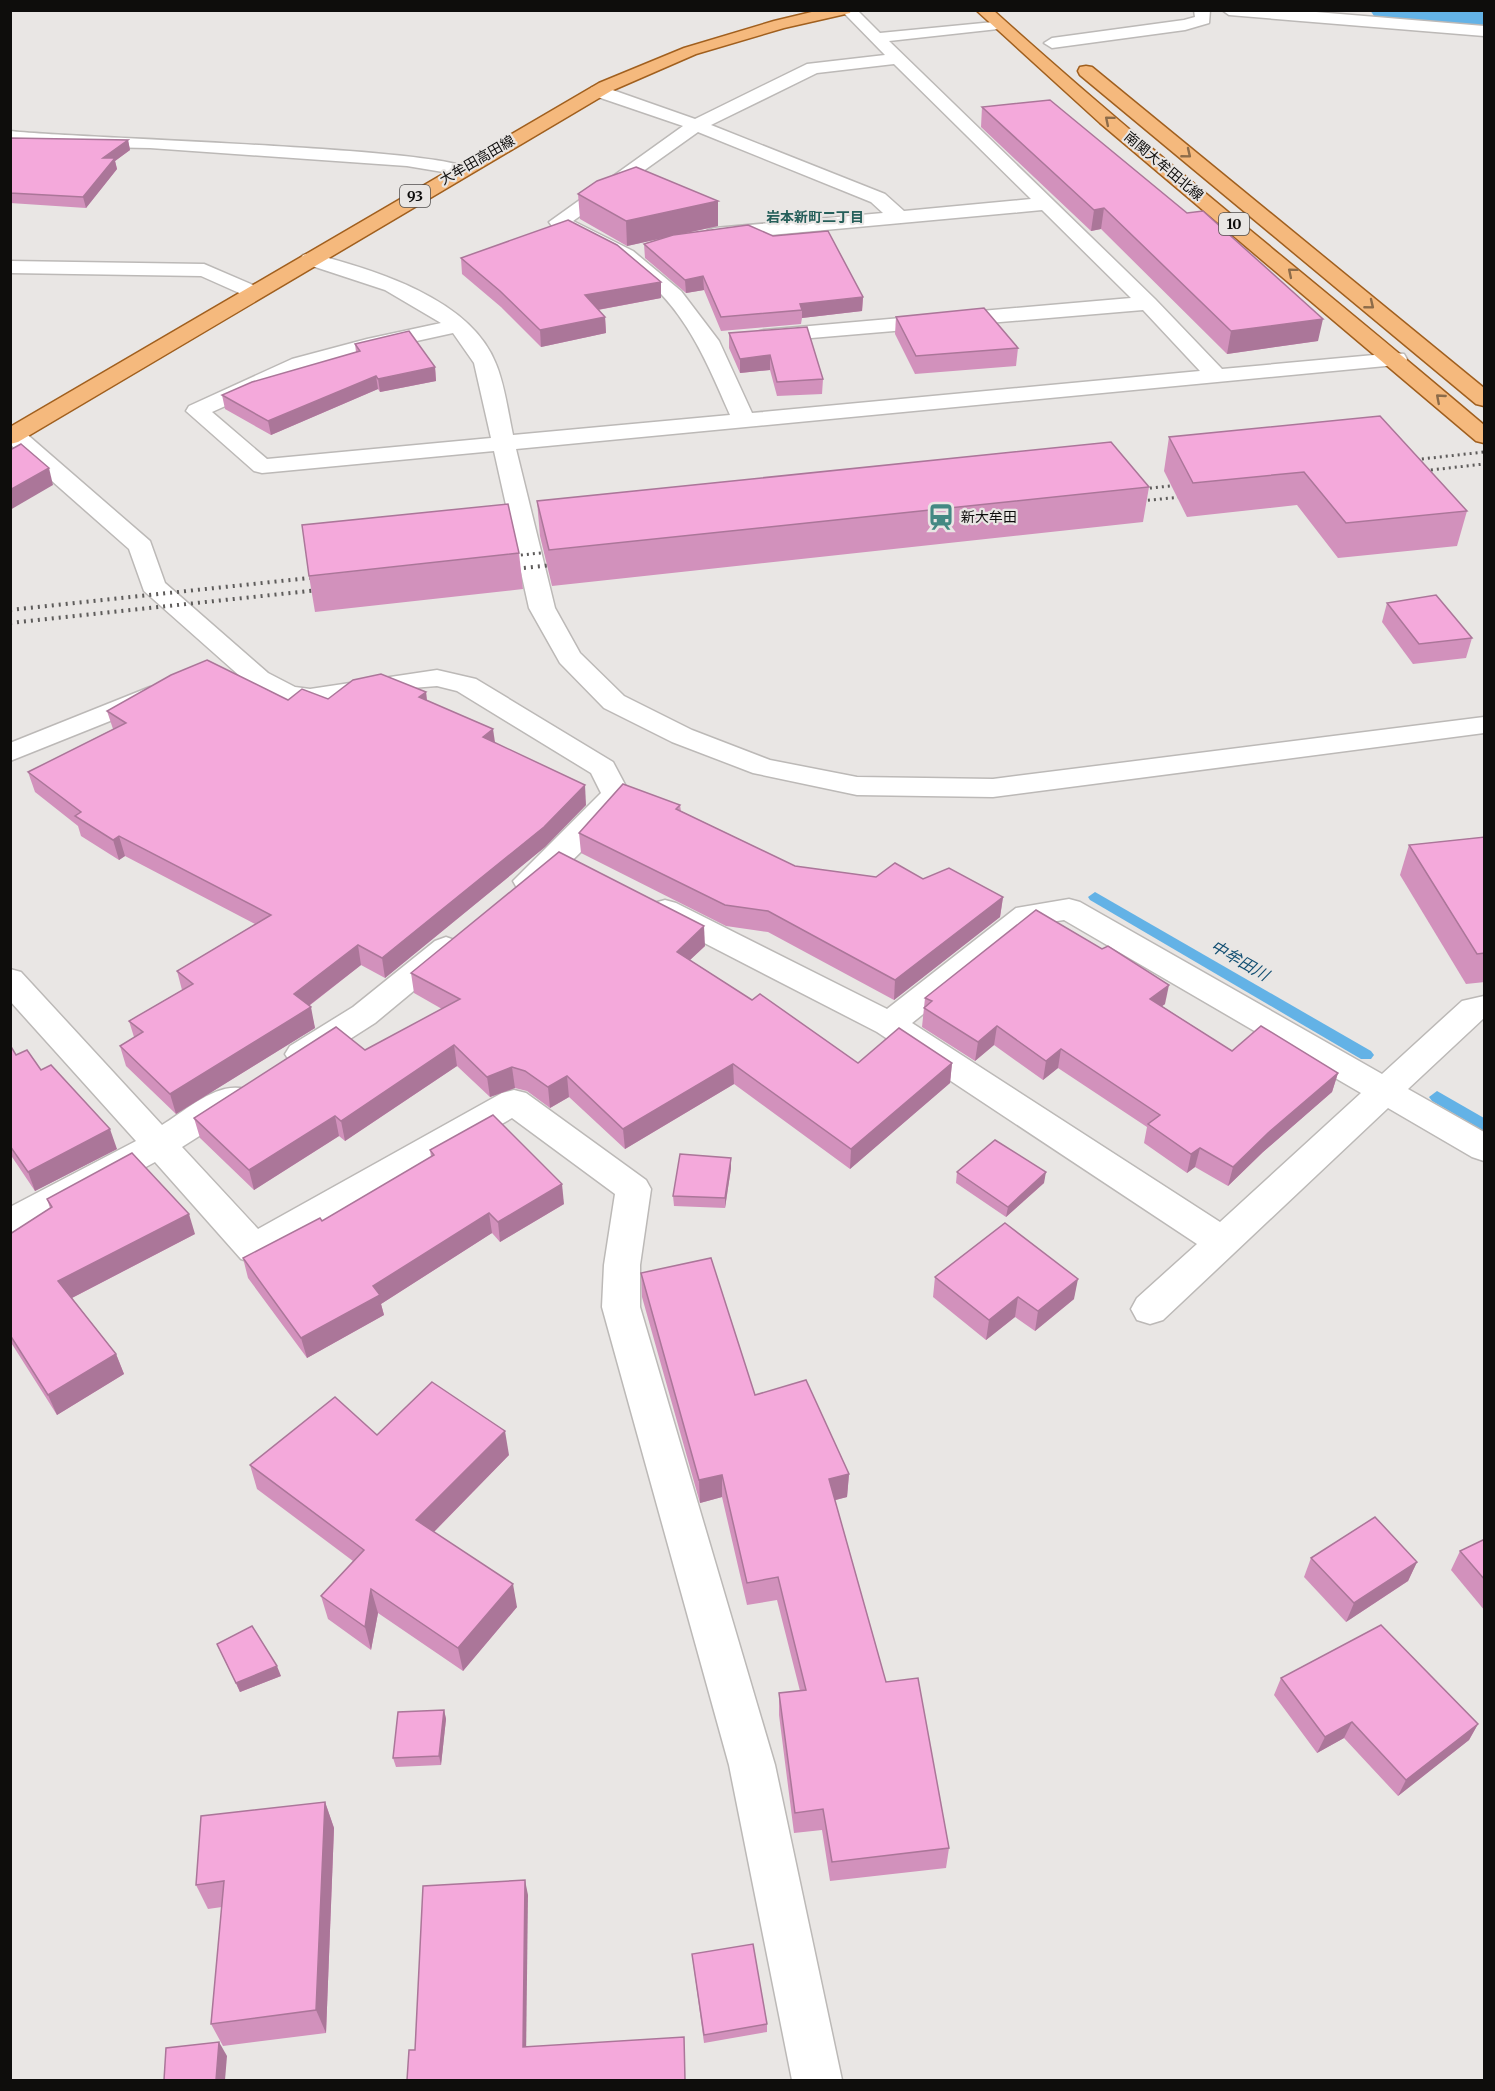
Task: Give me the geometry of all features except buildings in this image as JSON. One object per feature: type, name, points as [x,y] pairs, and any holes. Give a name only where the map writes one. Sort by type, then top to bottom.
[{"type":"main road","name":"大牟田高田線","points":[[12,436],[598,91],[690,51],[780,24],[846,10]]},
{"type":"main road","name":"南関大牟田北線","points":[[983,10],[1485,436]]},
{"type":"main road","name":"南関大牟田北線","points":[[1036,30],[1485,399]]},
{"type":"street","points":[[846,10],[1148,303],[1217,376]]},
{"type":"street","points":[[1052,43],[1185,25],[1203,20],[1202,10]]},
{"type":"street","points":[[1229,10],[1485,31]]},
{"type":"street","points":[[876,38],[998,24]]},
{"type":"street","points":[[744,421],[708,341],[674,295],[626,255],[559,222],[696,125],[813,68],[897,58]]},
{"type":"street","points":[[598,91],[696,125],[878,198],[899,217]]},
{"type":"street","points":[[10,136],[46,141],[150,143],[250,152],[407,161],[461,170]]},
{"type":"street","points":[[692,238],[725,232],[1044,204]]},
{"type":"street","points":[[626,255],[648,248]]},
{"type":"street","points":[[310,259],[380,279],[423,302],[464,332],[485,363],[542,608],[569,657],[614,702],[682,736],[763,766],[857,786],[993,788],[1473,726],[1485,752]]},
{"type":"street","points":[[10,267],[204,270],[254,292]]},
{"type":"street","points":[[708,341],[1148,303]]},
{"type":"street","points":[[456,326],[366,345],[300,364],[197,411],[262,466],[1396,359]]},
{"type":"street","points":[[12,436],[141,546],[153,586],[224,663],[288,694],[310,697],[437,678],[465,685],[603,768],[616,794],[558,856],[503,901]]},
{"type":"street","points":[[10,753],[170,686]]},
{"type":"street","points":[[558,856],[590,872]]},
{"type":"street","points":[[644,899],[889,1024],[1222,1242]]},
{"type":"street","points":[[889,1024],[1027,915],[1069,909],[1386,1089],[1485,1148]]},
{"type":"street","points":[[10,1224],[160,1143],[364,1016],[466,932]]},
{"type":"street","points":[[10,980],[254,1249],[514,1102],[633,1189],[622,1265],[621,1307],[752,1765],[817,2080]]},
{"type":"street","points":[[1150,1309],[1473,1009],[1485,1007]]},
{"type":"waterway","points":[[1390,10],[1484,22]]},
{"type":"waterway","name":"中牟田川","points":[[1095,897],[1366,1055]]},
{"type":"waterway","name":"中牟田川","points":[[1437,1097],[1484,1125]]},
{"type":"railway","points":[[1404,461],[1484,452]]},
{"type":"railway","points":[[1413,472],[1484,464]]},
{"type":"railway","points":[[1132,490],[1189,484]]},
{"type":"railway","points":[[1130,502],[1192,496]]},
{"type":"railway","points":[[503,557],[559,551]]},
{"type":"railway","points":[[503,570],[563,564]]},
{"type":"railway","points":[[10,610],[327,576]]},
{"type":"railway","points":[[10,623],[327,589]]},
{"type":"place","name":"新大牟田","points":[[941,517]]},
{"type":"district","name":"岩本新町二丁目","points":[[815,217]]}]
